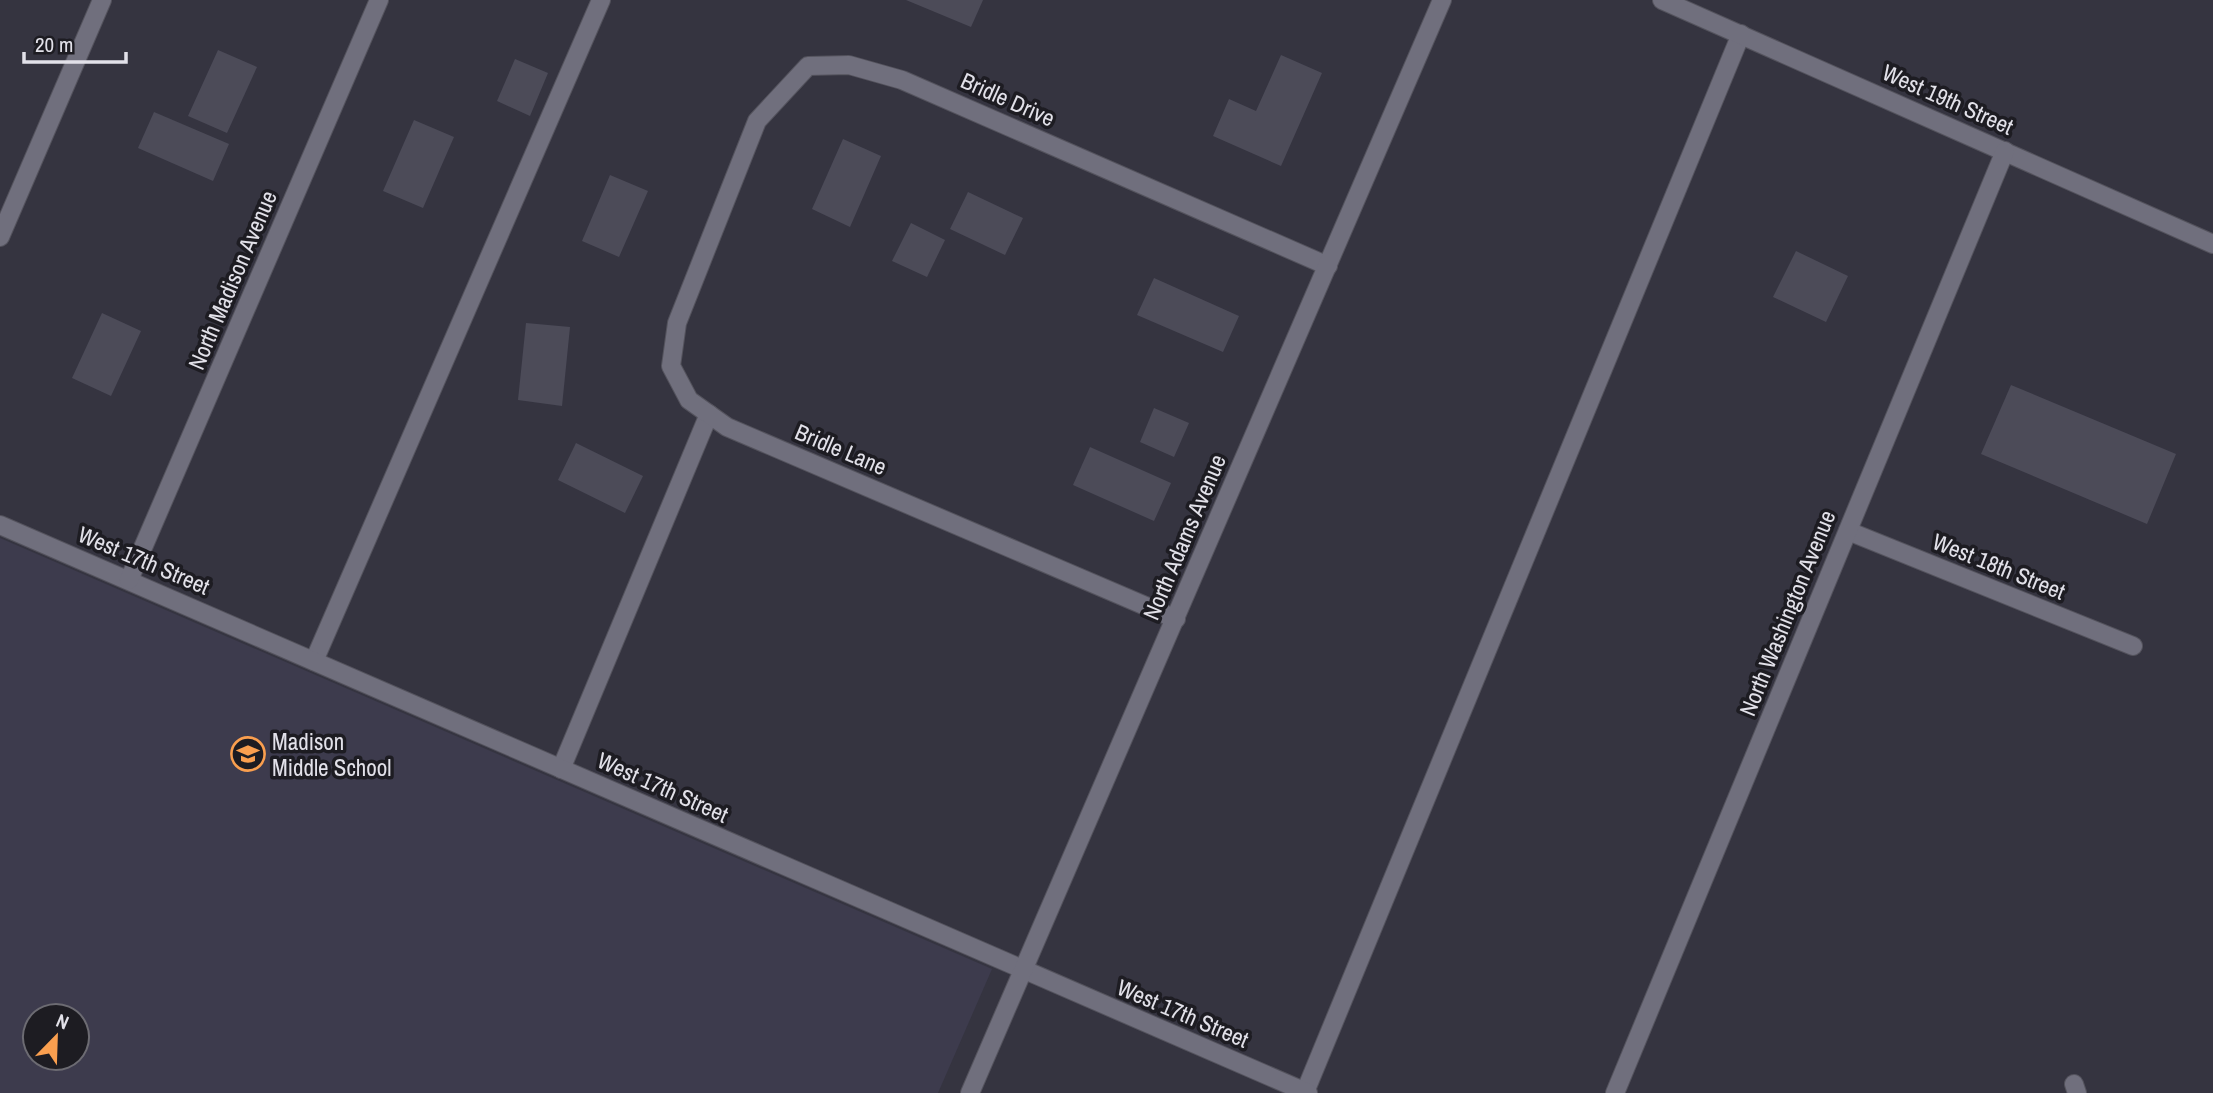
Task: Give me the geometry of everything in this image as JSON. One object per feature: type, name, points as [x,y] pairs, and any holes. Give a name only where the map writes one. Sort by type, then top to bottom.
[{"type":"street","points":[[0,237],[102,0]]},
{"type":"street","name":"North Madison Avenue","points":[[129,580],[379,0]]},
{"type":"street","points":[[314,662],[601,0]]},
{"type":"street","name":"North Adams Avenue","points":[[970,1093],[1442,0]]},
{"type":"street","name":"West 19th Street","points":[[1662,0],[2213,244]]},
{"type":"street","points":[[1306,1092],[1741,34]]},
{"type":"street","name":"Bridle Drive","points":[[726,199],[757,121],[808,66],[849,65],[902,80],[1328,266]]},
{"type":"street","name":"North Washington Avenue","points":[[1615,1093],[2005,151]]},
{"type":"street","name":"Bridle Lane","points":[[726,199],[677,323],[671,366],[689,400],[727,427],[1175,619]]},
{"type":"street","points":[[561,769],[709,414]]},
{"type":"street","name":"West 17th Street","points":[[0,525],[1306,1092]]},
{"type":"street","name":"West 18th Street","points":[[1848,531],[2133,646]]},
{"type":"shaded area","name":"Madison Middle School","points":[[0,538],[992,969],[938,1093],[0,1093]]},
{"type":"building","points":[[906,0],[983,0],[971,27]]},
{"type":"building","points":[[218,50],[257,67],[227,133],[188,116]]},
{"type":"building","points":[[1281,55],[1322,73],[1281,166],[1213,136],[1229,99],[1256,111]]},
{"type":"building","points":[[515,59],[548,73],[530,116],[497,101]]},
{"type":"building","points":[[154,112],[229,144],[213,181],[138,148]]},
{"type":"building","points":[[414,120],[454,137],[423,208],[383,191]]},
{"type":"building","points":[[843,139],[881,156],[850,227],[812,209]]},
{"type":"building","points":[[610,175],[648,191],[619,257],[582,241]]},
{"type":"building","points":[[968,192],[1023,218],[1005,255],[950,229]]},
{"type":"building","points":[[911,223],[945,240],[927,277],[892,261]]},
{"type":"building","points":[[1796,251],[1848,276],[1826,322],[1773,297]]},
{"type":"building","points":[[1154,278],[1239,316],[1223,352],[1137,315]]},
{"type":"building","points":[[102,313],[141,331],[111,396],[72,378]]},
{"type":"building","points":[[526,323],[570,327],[562,406],[518,400]]},
{"type":"building","points":[[2011,385],[2176,454],[2147,524],[1981,454]]},
{"type":"building","points":[[1154,408],[1189,423],[1174,457],[1140,442]]},
{"type":"building","points":[[576,443],[643,476],[625,513],[558,480]]},
{"type":"building","points":[[1090,447],[1171,483],[1154,521],[1073,485]]},
{"type":"place","name":"Madison Middle School","points":[[248,754]]}]
